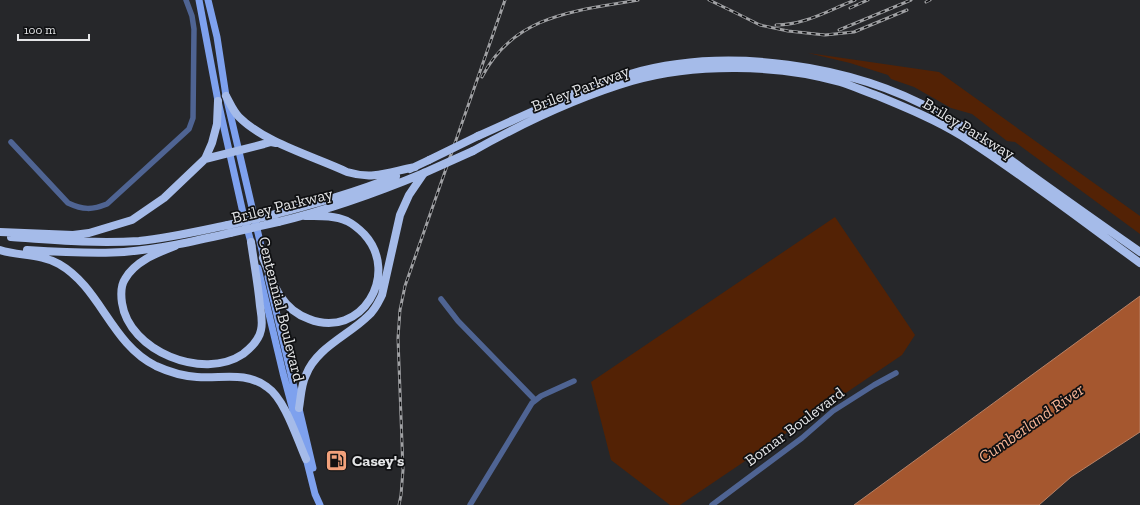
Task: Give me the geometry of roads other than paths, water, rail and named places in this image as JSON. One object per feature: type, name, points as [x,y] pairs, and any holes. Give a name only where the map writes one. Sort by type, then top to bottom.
[{"type":"highway","name":"Briley Parkway","points":[[0,237],[98,242],[138,241],[228,225],[276,214],[330,200],[364,189],[595,84],[632,73],[671,65],[708,62],[753,62],[792,65],[827,71],[911,98],[964,127],[1140,252]]},
{"type":"highway","name":"Briley Parkway","points":[[0,249],[82,253],[125,252],[175,246],[305,216],[363,198],[424,173],[473,152],[506,133],[531,121],[586,97],[632,81],[711,68],[744,68],[792,72],[841,82],[910,109],[954,132],[1021,177],[1140,263]]},
{"type":"highway","points":[[226,96],[235,112],[248,125],[281,144],[358,175],[370,177],[415,167]]},
{"type":"highway","points":[[0,232],[72,235],[89,233],[132,220],[164,198],[205,158],[212,143],[217,124],[218,101]]},
{"type":"highway","points":[[205,158],[271,142],[281,144]]},
{"type":"highway","points":[[299,408],[306,374],[313,363],[324,351],[358,325],[377,306],[382,295],[400,215],[409,195],[424,173]]},
{"type":"highway","points":[[263,258],[281,297],[291,309],[301,316],[316,322],[328,324],[352,317],[362,309],[376,290],[378,278],[379,266],[372,245],[359,229],[347,221],[328,217],[305,216]]},
{"type":"highway","points":[[175,246],[148,258],[134,268],[124,279],[121,296],[122,306],[132,327],[156,350],[182,362],[206,364],[218,363],[239,356],[257,341],[261,330],[261,309],[251,242]]},
{"type":"highway","points":[[0,249],[9,253],[33,255],[57,263],[71,271],[82,282],[125,341],[137,353],[155,365],[174,373],[195,377],[243,377],[256,380],[269,388],[285,410],[306,459]]},
{"type":"main road","name":"Centennial Boulevard","points":[[199,0],[218,101],[243,213],[315,494],[321,505]]},
{"type":"main road","name":"Centennial Boulevard","points":[[208,0],[217,38],[226,96],[238,150],[321,497],[321,505]]},
{"type":"main road","points":[[213,0],[217,38]]},
{"type":"street","points":[[12,142],[68,203],[79,208],[95,209],[107,204],[189,129],[193,118],[194,29],[192,16],[186,0]]},
{"type":"street","points":[[441,299],[458,321],[535,400]]},
{"type":"street","name":"Bomar Boulevard","points":[[712,505],[802,438],[833,411],[874,384],[896,373]]},
{"type":"street","points":[[470,505],[528,409],[535,400],[574,381]]},
{"type":"water","name":"Cumberland River","points":[[1140,296],[1140,432],[1071,477],[1039,505],[854,505]]},
{"type":"railway","points":[[399,505],[403,470],[398,338],[400,310],[405,286],[505,0]]},
{"type":"railway","points":[[482,77],[495,56],[511,40],[529,28],[549,19],[570,13],[638,0]]},
{"type":"railway","points":[[709,0],[738,14]]},
{"type":"railway","points":[[776,25],[807,20],[855,0]]},
{"type":"railway","points":[[850,8],[868,0]]},
{"type":"railway","points":[[839,30],[911,0]]},
{"type":"railway","points":[[926,2],[930,0]]},
{"type":"railway","points":[[734,12],[760,25],[788,31],[825,35],[854,32],[907,10]]},
{"type":"place","name":"Casey's","points":[[337,460]]}]
